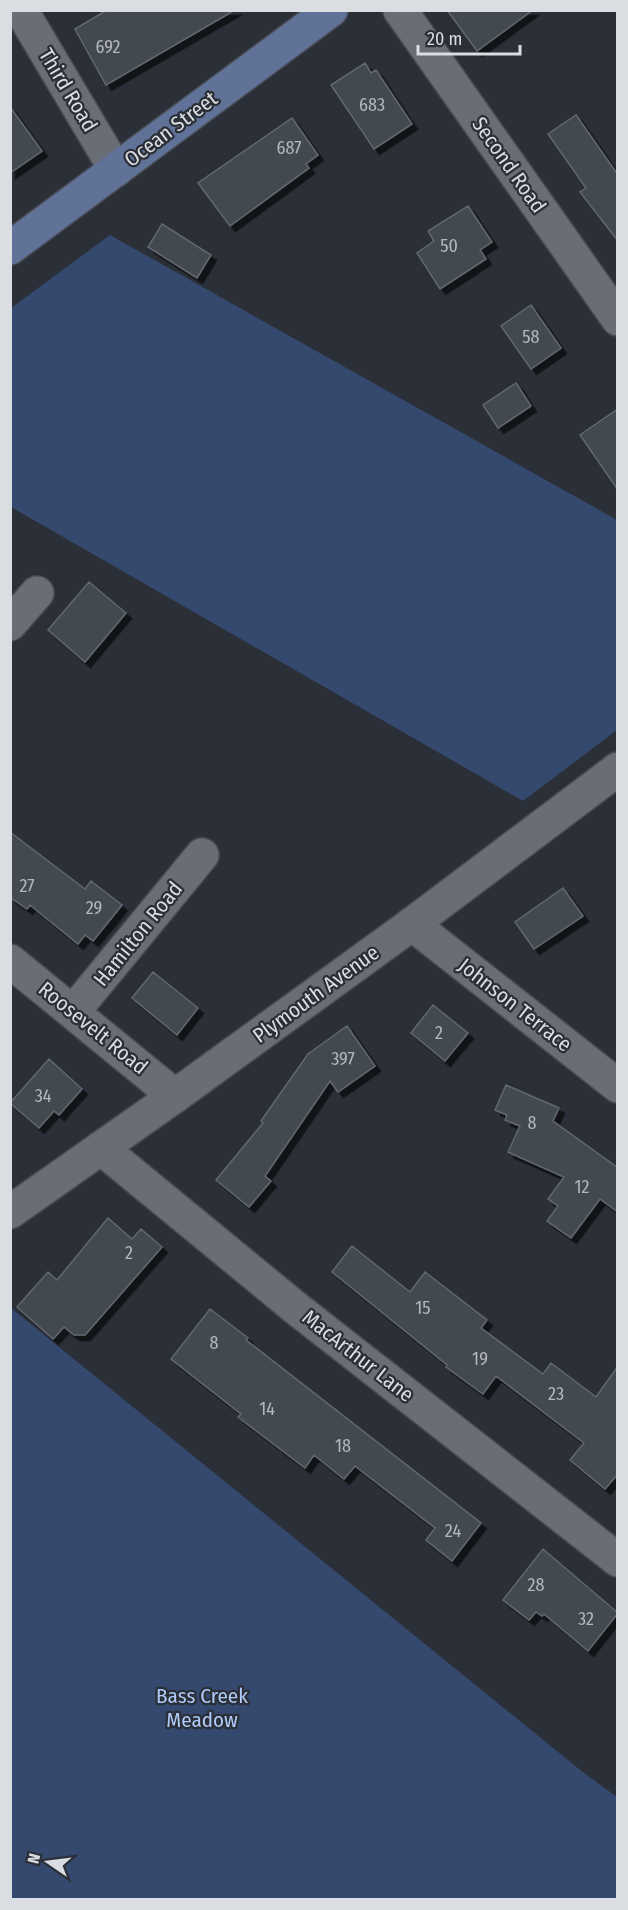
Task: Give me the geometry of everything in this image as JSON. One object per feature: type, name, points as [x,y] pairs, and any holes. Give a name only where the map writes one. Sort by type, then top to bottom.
[{"type":"main road","name":"Ocean Street","points":[[10,248],[332,10]]},
{"type":"street","name":"Third Road","points":[[21,10],[116,170]]},
{"type":"street","name":"Second Road","points":[[400,10],[617,316]]},
{"type":"street","points":[[10,624],[37,593]]},
{"type":"street","name":"Plymouth Avenue","points":[[10,1212],[412,924],[618,769]]},
{"type":"street","name":"Hamilton Road","points":[[73,1012],[202,855]]},
{"type":"street","name":"Johnson Terrace","points":[[412,924],[618,1086]]},
{"type":"street","name":"Roosevelt Road","points":[[10,961],[175,1096]]},
{"type":"street","name":"MacArthur Lane","points":[[101,1148],[297,1309],[618,1560]]},
{"type":"green space","points":[[110,235],[617,520],[617,730],[523,801],[11,507],[11,308]]},
{"type":"green space","name":"Bass Creek Meadow","points":[[11,1308],[584,1773],[617,1797],[617,1899],[11,1899]]},
{"type":"building","points":[[107,10],[235,10],[106,85],[75,29]]},
{"type":"building","points":[[447,10],[533,10],[477,51]]},
{"type":"building","points":[[365,63],[371,73],[376,70],[412,124],[374,149],[331,85]]},
{"type":"building","points":[[10,107],[42,151],[10,173]]},
{"type":"building","points":[[576,115],[618,175],[618,241],[580,192],[586,188],[548,134]]},
{"type":"building","points":[[292,118],[318,155],[306,164],[309,168],[230,226],[198,183]]},
{"type":"building","points":[[468,206],[492,242],[480,250],[486,259],[440,289],[417,253],[434,241],[428,231]]},
{"type":"building","points":[[162,224],[211,255],[197,278],[148,247]]},
{"type":"building","points":[[531,305],[561,348],[531,369],[501,326]]},
{"type":"building","points":[[516,383],[531,406],[498,428],[483,405]]},
{"type":"building","points":[[618,409],[618,490],[580,435]]},
{"type":"building","points":[[89,582],[126,613],[85,662],[48,630]]},
{"type":"building","points":[[10,832],[85,889],[91,881],[122,905],[93,941],[85,935],[78,944],[30,905],[27,909],[10,897]]},
{"type":"building","points":[[563,888],[583,916],[534,949],[515,922]]},
{"type":"building","points":[[153,972],[198,1008],[177,1035],[132,998]]},
{"type":"building","points":[[433,1005],[468,1033],[445,1061],[411,1033]]},
{"type":"building","points":[[347,1026],[375,1066],[338,1092],[330,1081],[265,1176],[271,1181],[249,1207],[216,1180],[263,1123],[261,1121],[308,1054]]},
{"type":"building","points":[[49,1059],[82,1089],[59,1115],[54,1111],[39,1128],[10,1103]]},
{"type":"building","points":[[506,1085],[559,1108],[553,1121],[618,1168],[618,1212],[600,1199],[571,1238],[547,1221],[558,1206],[548,1199],[564,1177],[508,1152],[520,1126],[505,1120],[507,1115],[495,1110]]},
{"type":"building","points":[[108,1218],[132,1239],[141,1229],[162,1247],[85,1335],[74,1335],[64,1327],[53,1339],[17,1307],[48,1272],[57,1280]]},
{"type":"building","points":[[352,1246],[410,1292],[425,1272],[487,1320],[481,1328],[543,1374],[551,1363],[596,1397],[618,1366],[618,1474],[605,1489],[570,1460],[584,1443],[496,1376],[483,1394],[446,1367],[447,1365],[332,1272]]},
{"type":"building","points":[[210,1309],[248,1338],[246,1340],[481,1523],[452,1561],[426,1540],[435,1528],[355,1466],[344,1479],[314,1455],[305,1468],[238,1417],[241,1414],[171,1359]]},
{"type":"building","points":[[543,1549],[618,1613],[588,1651],[544,1614],[542,1616],[536,1612],[529,1620],[503,1600]]}]
